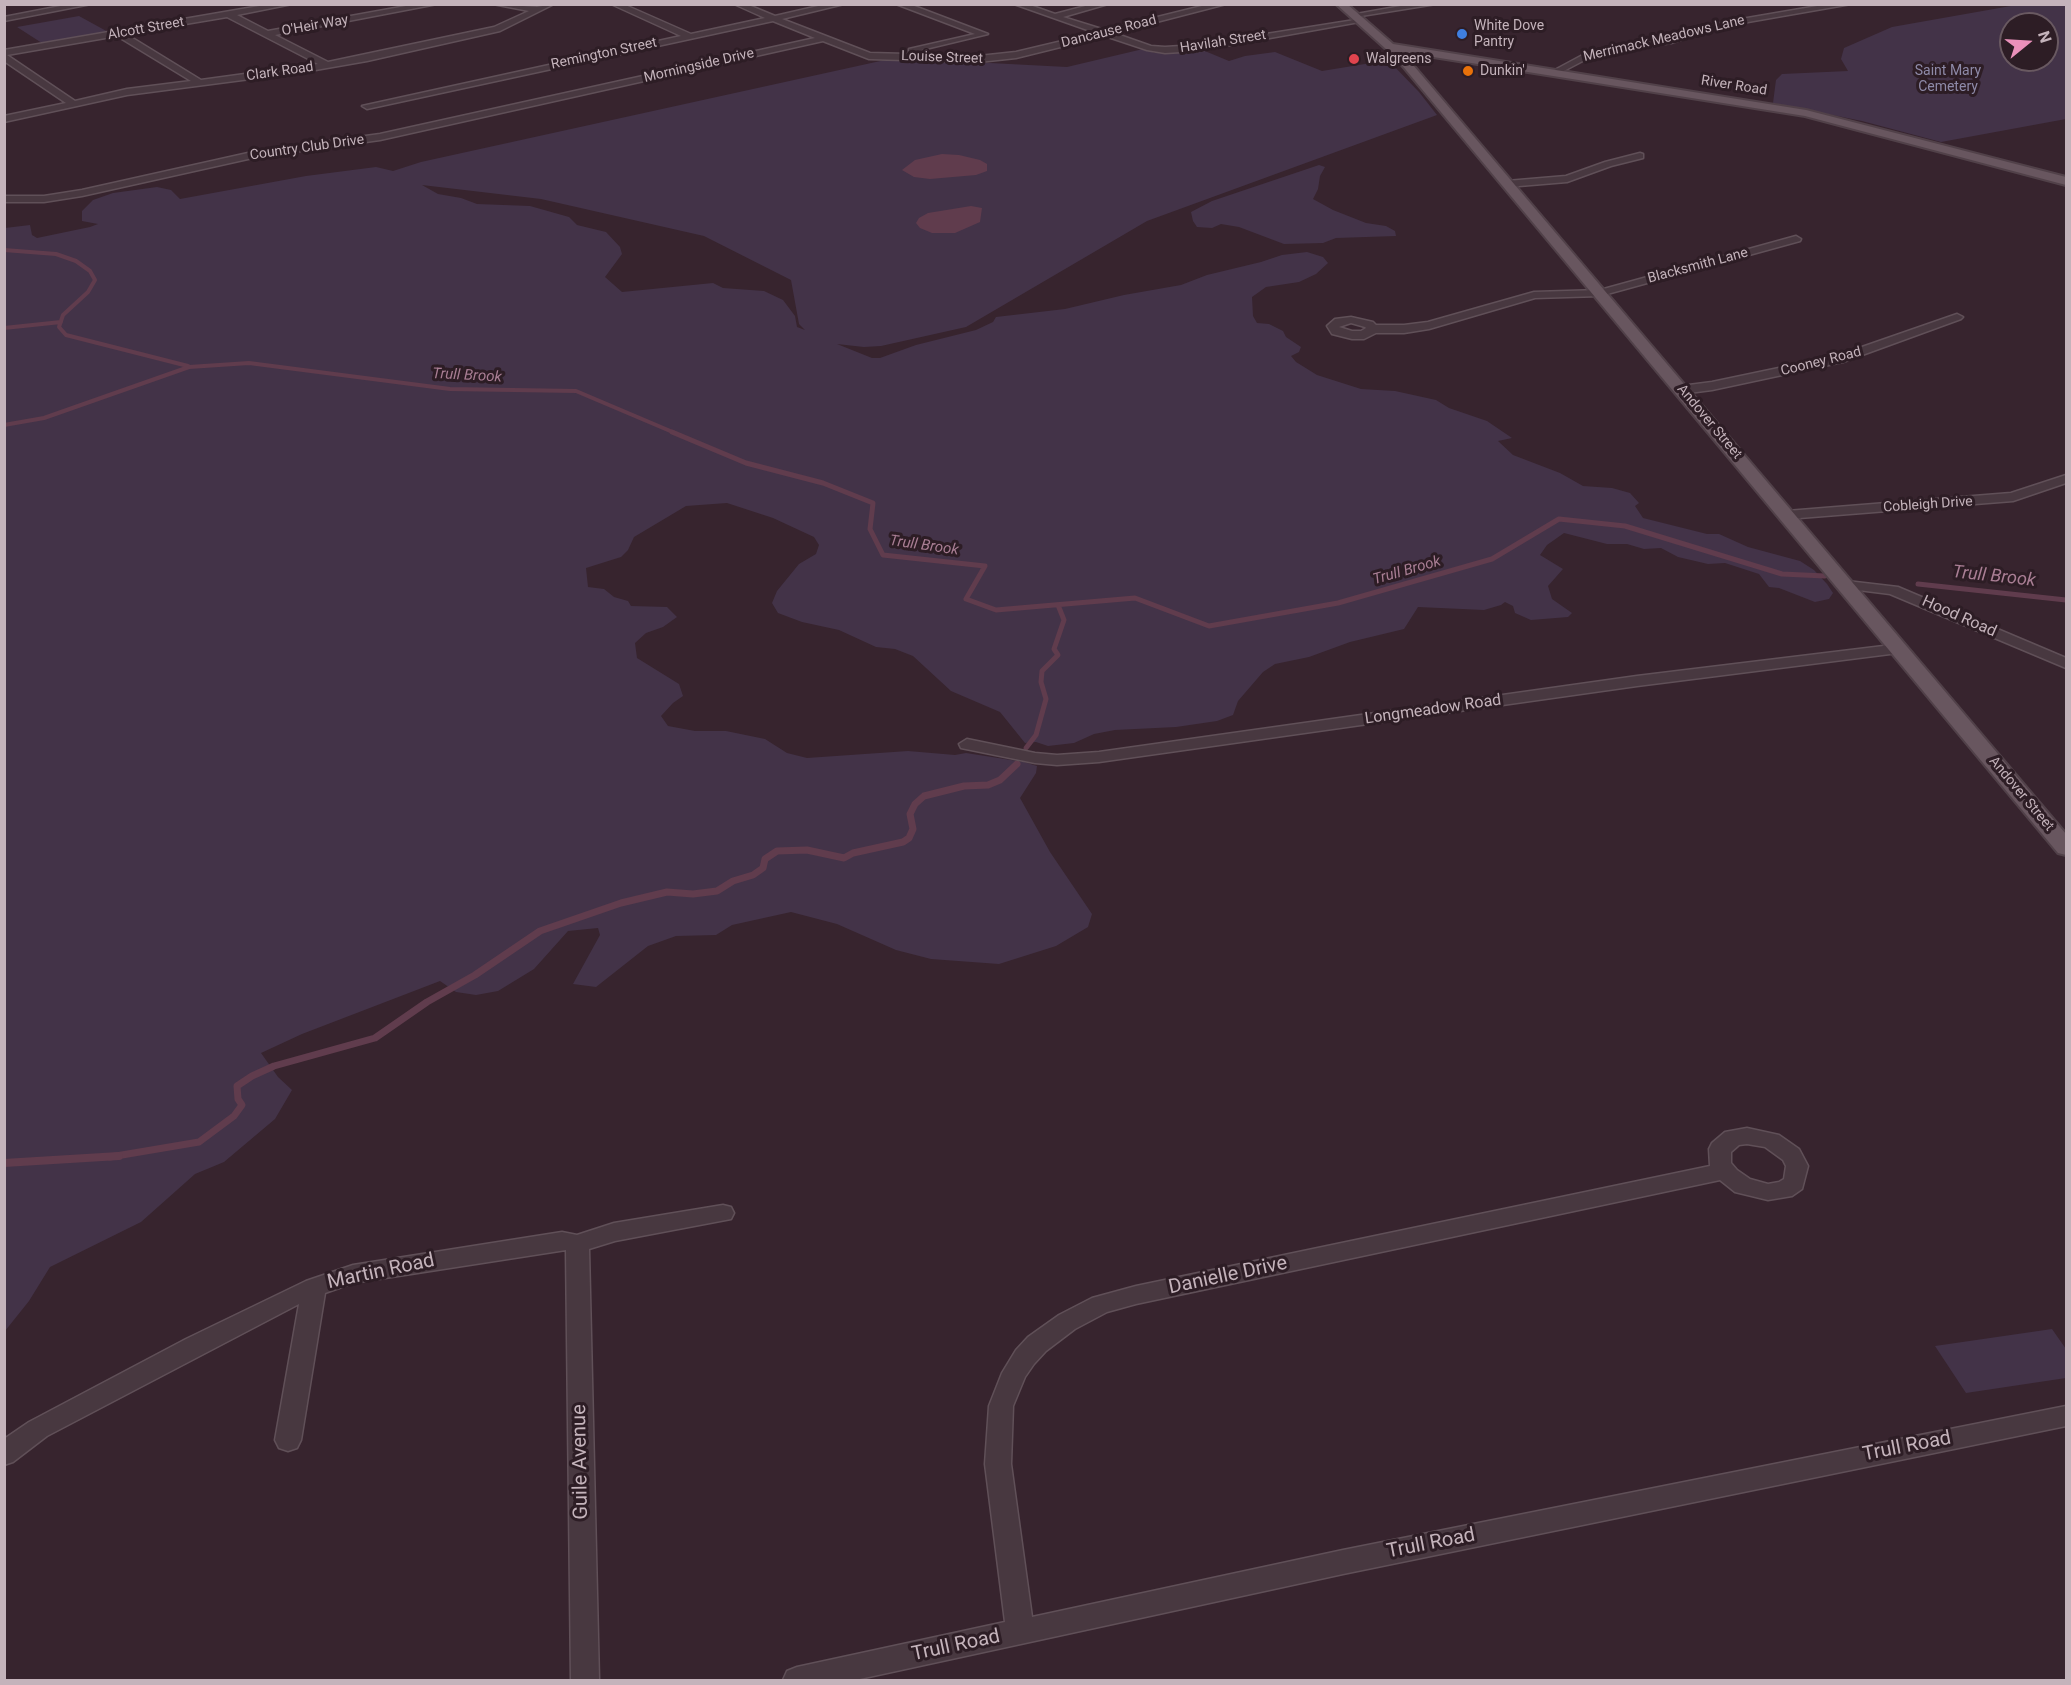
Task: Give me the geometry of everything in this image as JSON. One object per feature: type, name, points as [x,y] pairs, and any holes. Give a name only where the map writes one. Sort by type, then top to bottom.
[{"type":"main road","name":"Andover Street","points":[[1341,4],[1391,47],[2067,848]]},
{"type":"main road","name":"River Road","points":[[1391,47],[1806,113],[2067,181]]},
{"type":"street","points":[[4,19],[87,4]]},
{"type":"street","name":"Alcott Street","points":[[4,55],[288,4]]},
{"type":"street","name":"O'Heir Way","points":[[268,34],[433,4]]},
{"type":"street","points":[[497,4],[540,10]]},
{"type":"street","name":"Clark Road","points":[[4,119],[72,103],[199,82],[327,65],[497,29],[550,4]]},
{"type":"street","points":[[615,4],[689,36]]},
{"type":"street","points":[[738,4],[869,56],[887,56],[984,34],[900,4]]},
{"type":"street","name":"Remington Street","points":[[367,106],[840,4]]},
{"type":"street","name":"Havilah Street","points":[[1018,4],[1157,49],[1182,50],[1432,4]]},
{"type":"street","points":[[1055,16],[1104,4]]},
{"type":"street","name":"Dancause Road","points":[[997,59],[1222,4]]},
{"type":"street","name":"Merrimack Meadows Lane","points":[[1555,72],[1592,52],[1671,40],[1734,22],[1847,4]]},
{"type":"street","points":[[230,15],[327,65]]},
{"type":"street","points":[[119,34],[199,82]]},
{"type":"street","name":"Morningside Drive","points":[[573,93],[824,38]]},
{"type":"street","points":[[4,55],[72,103]]},
{"type":"street","name":"Louise Street","points":[[887,56],[997,59]]},
{"type":"street","name":"Country Club Drive","points":[[4,199],[44,199],[82,193],[257,154],[380,137],[573,93]]},
{"type":"street","points":[[1507,184],[1567,179],[1608,164],[1640,156]]},
{"type":"street","name":"Blacksmith Lane","points":[[1373,329],[1404,329],[1428,325],[1534,295],[1600,293],[1796,239]]},
{"type":"street","name":"Cooney Road","points":[[1681,390],[1712,386],[1839,360],[1957,317]]},
{"type":"street","name":"Cobleigh Drive","points":[[1787,515],[2013,497],[2067,479]]},
{"type":"street","name":"Hood Road","points":[[1847,585],[1893,590],[2067,663]]},
{"type":"street","name":"Longmeadow Road","points":[[967,744],[1035,758],[1099,757],[1648,680],[1900,649]]},
{"type":"street","name":"Danielle Drive","points":[[1020,1632],[998,1464],[1001,1406],[1006,1389],[1025,1357],[1037,1344],[1067,1322],[1100,1305],[1136,1295],[1724,1171]]},
{"type":"street","name":"Martin Road","points":[[4,1454],[38,1429],[298,1293],[314,1287],[365,1272],[562,1241],[577,1244],[614,1232],[723,1213]]},
{"type":"street","name":"Guile Avenue","points":[[577,1244],[585,1680]]},
{"type":"street","points":[[288,1440],[314,1287]]},
{"type":"street","name":"Trull Road","points":[[798,1680],[1343,1562],[2067,1416]]},
{"type":"green space","name":"Saint Mary Cemetery","points":[[2022,4],[2066,5],[2066,119],[1941,142],[1862,121],[1773,103],[1776,80],[1782,74],[1848,71],[1841,59],[1844,48],[1892,27]]},
{"type":"green space","points":[[79,16],[110,33],[45,45],[17,27]]},
{"type":"green space","points":[[1143,49],[1155,53],[1200,49],[1229,61],[1245,56],[1275,52],[1322,71],[1390,62],[1437,115],[1147,221],[966,327],[881,346],[837,344],[872,358],[880,358],[916,345],[976,330],[993,322],[996,317],[1065,309],[1181,285],[1207,275],[1282,255],[1307,252],[1323,257],[1328,263],[1316,274],[1299,282],[1266,287],[1252,297],[1253,316],[1257,323],[1269,324],[1283,331],[1286,337],[1301,347],[1299,352],[1291,356],[1296,362],[1317,375],[1361,389],[1395,391],[1436,400],[1449,408],[1487,421],[1512,438],[1498,441],[1513,455],[1560,473],[1583,486],[1612,488],[1630,493],[1639,503],[1635,506],[1643,518],[1707,534],[1719,534],[1748,547],[1800,561],[1814,570],[1827,584],[1833,593],[1829,599],[1815,602],[1779,588],[1769,587],[1759,574],[1725,563],[1708,564],[1678,557],[1661,548],[1644,549],[1627,544],[1607,544],[1564,533],[1547,545],[1540,555],[1563,569],[1548,586],[1552,599],[1572,613],[1568,617],[1531,620],[1515,613],[1513,606],[1505,602],[1484,610],[1418,607],[1404,629],[1350,642],[1309,657],[1275,664],[1263,672],[1238,701],[1233,715],[1217,721],[1176,727],[1115,730],[1094,734],[1074,743],[1048,746],[1036,742],[1025,743],[1000,712],[951,691],[913,656],[895,649],[876,647],[839,630],[802,622],[778,613],[772,603],[777,591],[799,564],[816,554],[819,545],[814,537],[773,518],[727,503],[686,506],[634,537],[628,550],[621,557],[586,568],[588,587],[604,589],[614,597],[628,601],[631,606],[667,607],[677,617],[663,627],[646,633],[635,643],[637,658],[679,684],[683,696],[661,716],[668,726],[695,731],[726,731],[765,739],[787,753],[807,758],[908,751],[955,755],[966,753],[1037,766],[1036,773],[1020,798],[1050,852],[1092,914],[1088,927],[1056,946],[999,964],[931,959],[896,950],[837,924],[791,912],[732,925],[716,935],[676,936],[648,946],[596,987],[573,984],[600,935],[598,928],[568,931],[534,969],[498,991],[476,995],[456,992],[440,981],[302,1034],[261,1053],[278,1077],[292,1090],[275,1119],[224,1162],[195,1174],[141,1222],[50,1267],[29,1301],[5,1331],[5,228],[30,225],[32,235],[37,238],[90,227],[98,224],[82,221],[82,211],[93,200],[113,193],[157,187],[171,190],[180,199],[306,176],[376,167],[393,171],[421,162],[894,58],[1067,67]],"holes":[[[422,185],[541,199],[704,236],[791,280],[799,324],[805,330],[797,327],[795,316],[783,300],[764,291],[723,288],[713,283],[622,292],[605,277],[622,254],[620,247],[606,232],[577,225],[569,217],[530,206],[477,204],[461,198],[438,194]]]},
{"type":"green space","points":[[1319,165],[1325,167],[1313,199],[1366,223],[1386,226],[1395,231],[1396,236],[1336,238],[1323,243],[1284,244],[1239,227],[1221,224],[1212,228],[1197,227],[1193,221],[1191,212],[1212,201]]},
{"type":"green space","points":[[2052,1329],[2066,1349],[2066,1378],[1966,1393],[1935,1346]]},
{"type":"shaded area","points":[[942,154],[980,160],[987,164],[987,171],[976,175],[930,179],[914,177],[902,170],[915,160]]},
{"type":"shaded area","points":[[971,206],[982,208],[980,222],[955,233],[932,233],[920,228],[916,223],[919,218],[928,213]]},
{"type":"waterway","points":[[4,250],[56,254],[76,261],[90,271],[95,280],[88,292],[63,315],[61,322]]},
{"type":"waterway","points":[[4,328],[61,322]]},
{"type":"waterway","points":[[61,322],[59,327],[66,335],[188,366]]},
{"type":"waterway","name":"Trull Brook","points":[[4,425],[44,418],[189,367],[249,363],[450,389],[576,391],[675,433]]},
{"type":"waterway","name":"Trull Brook","points":[[672,432],[746,463],[823,483],[873,503],[870,529],[883,555],[985,566],[966,599],[996,610],[1135,598],[1209,626],[1338,603],[1492,559],[1559,519],[1625,526],[1782,574],[1825,576]]},
{"type":"waterway","name":"Trull Brook","points":[[1918,584],[2066,600]]},
{"type":"waterway","points":[[1026,748],[1036,735],[1046,699],[1041,682],[1042,671],[1058,655],[1054,649],[1064,620],[1058,605]]},
{"type":"waterway","points":[[114,1156],[199,1142],[234,1116],[242,1105],[238,1099],[237,1086],[252,1076],[274,1066],[375,1038],[427,1002],[475,975],[540,931],[621,903],[667,892],[693,894],[717,891],[733,881],[753,875],[763,868],[765,859],[777,851],[807,850],[844,858],[853,853],[903,842],[909,838],[913,829],[910,814],[915,804],[924,796],[964,786],[988,785],[1000,780],[1017,764]]},
{"type":"waterway","points":[[4,1163],[114,1156]]},
{"type":"waterway","points":[[110,1157],[114,1156]]},
{"type":"waterway","points":[[114,1156],[119,1156]]},
{"type":"place","name":"White Dove Pantry","points":[[1462,34]]},
{"type":"place","name":"Walgreens","points":[[1354,59]]},
{"type":"place","name":"Dunkin'","points":[[1468,71]]}]
